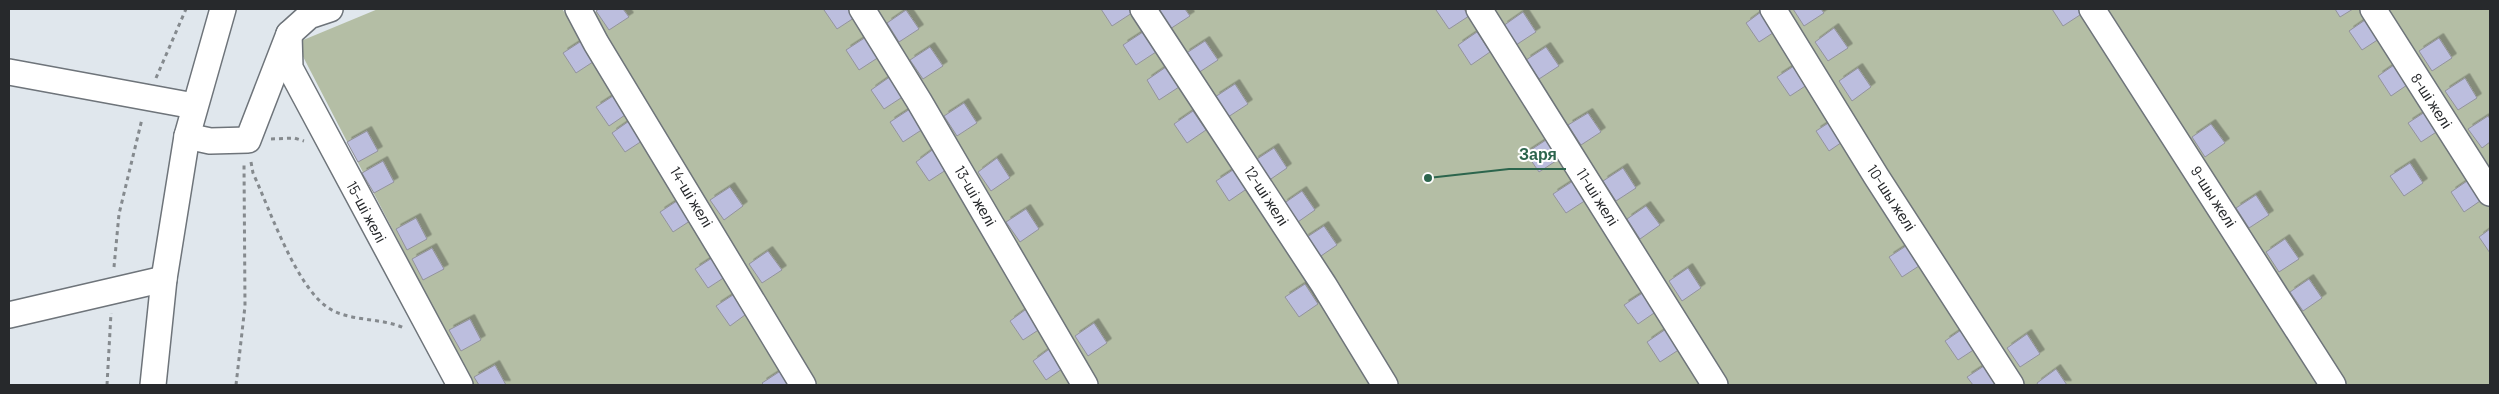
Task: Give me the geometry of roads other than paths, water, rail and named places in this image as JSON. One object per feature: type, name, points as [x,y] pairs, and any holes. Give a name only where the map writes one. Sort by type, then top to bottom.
[{"type":"street","points":[[153,385],[164,279],[187,136],[223,9]]},
{"type":"street","name":"14-ші желі","points":[[578,9],[596,43],[804,385]]},
{"type":"street","name":"13-ші желі","points":[[862,9],[919,101],[1085,385]]},
{"type":"street","name":"12-ші желі","points":[[1143,9],[1324,285],[1385,385]]},
{"type":"street","name":"11-ші желі","points":[[1479,9],[1715,385]]},
{"type":"street","name":"10-шы желі","points":[[1773,9],[1876,176],[2011,385]]},
{"type":"street","name":"9-шы желі","points":[[2092,9],[2333,385]]},
{"type":"street","name":"8-ші желі","points":[[2372,9],[2490,193]]},
{"type":"street","points":[[187,136],[210,141],[248,140],[289,34],[316,11]]},
{"type":"street","name":"15-ші желі","points":[[289,34],[290,68],[460,385]]},
{"type":"street","points":[[9,72],[194,106]]},
{"type":"street","points":[[9,315],[164,279]]},
{"type":"place","name":"Заря","points":[[1428,178]]}]
